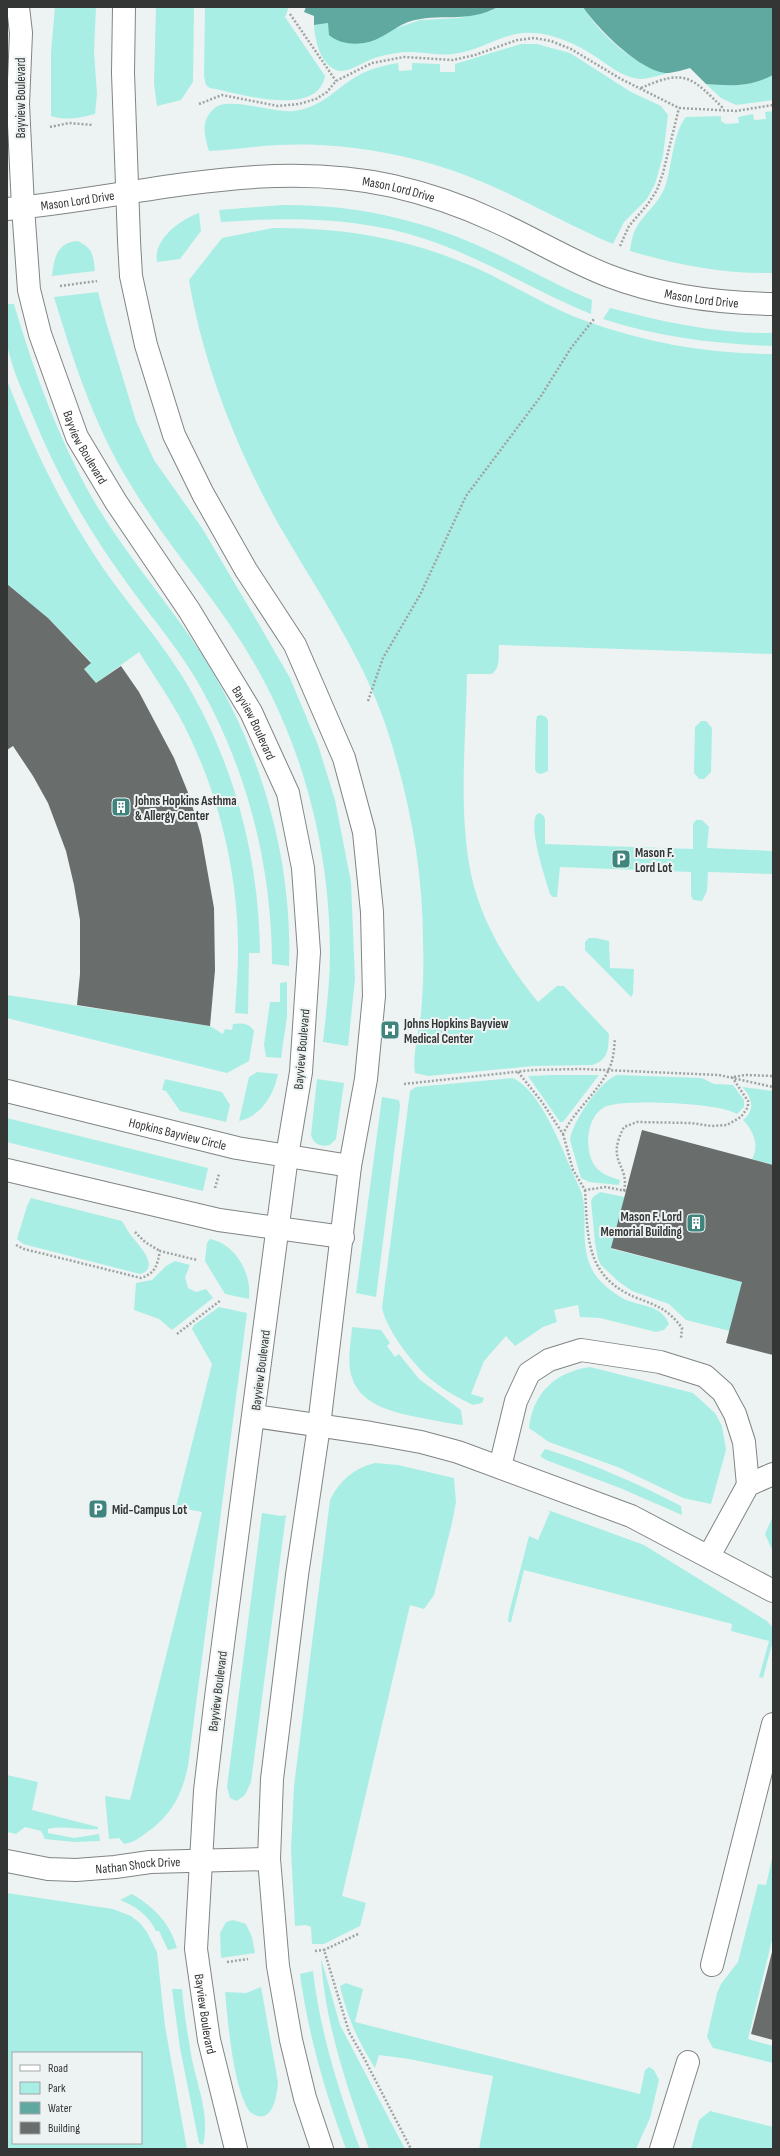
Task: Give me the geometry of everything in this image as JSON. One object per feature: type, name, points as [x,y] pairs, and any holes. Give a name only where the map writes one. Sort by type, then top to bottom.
[{"type":"street","name":"Bayview Boulevard","points":[[18,7],[21,33],[15,208],[29,290],[40,334],[77,437],[116,502],[189,610],[251,712],[288,793],[303,868],[309,952],[301,1072],[287,1156],[206,1783],[196,1949],[209,2040],[236,2149]]},
{"type":"street","points":[[124,7],[123,72],[126,193],[131,276],[146,345],[174,435],[203,494],[246,570],[295,645],[344,758],[364,832],[372,912],[374,996],[366,1079],[350,1166],[343,1236],[319,1426],[297,1575],[272,1779],[269,1859],[278,1966],[291,2040],[305,2098],[322,2149]]},
{"type":"street","name":"Mason Lord Drive","points":[[15,208],[253,177],[303,175],[351,178],[394,186],[442,200],[494,220],[609,276],[649,288],[691,298],[737,303],[773,304]]},
{"type":"street","name":"Hopkins Bayview Circle","points":[[7,1091],[237,1148],[350,1166]]},
{"type":"street","points":[[7,1170],[219,1220],[343,1236]]},
{"type":"street","points":[[500,1467],[516,1401],[529,1373],[549,1360],[580,1350],[660,1362],[705,1376],[723,1392],[735,1414],[744,1442],[748,1485],[709,1556]]},
{"type":"street","points":[[254,1416],[421,1442],[458,1452],[631,1516],[773,1591]]},
{"type":"street","points":[[748,1485],[773,1474]]},
{"type":"street","points":[[712,1965],[773,1724]]},
{"type":"street","name":"Nathan Shock Drive","points":[[7,1861],[48,1869],[76,1870],[115,1868],[150,1862],[269,1859]]},
{"type":"street","points":[[661,2149],[688,2062]]},
{"type":"path","points":[[290,14],[336,81]]},
{"type":"path","points":[[199,104],[222,95],[278,106],[299,104],[316,99],[327,92],[336,81],[372,63],[404,57],[453,60],[475,55],[517,40],[534,38],[551,41],[571,49],[679,108],[725,109],[736,111],[773,105]]},
{"type":"path","points":[[640,88],[662,79],[675,77],[686,79],[698,83],[725,109]]},
{"type":"path","points":[[620,246],[629,226],[648,204],[657,190],[663,173],[679,108]]},
{"type":"path","points":[[50,127],[69,123],[93,125]]},
{"type":"path","points":[[56,287],[97,281]]},
{"type":"path","points":[[368,701],[383,658],[420,595],[466,496],[542,396],[571,348],[594,319]]},
{"type":"path","points":[[563,1134],[574,1115],[608,1071],[613,1057],[615,1039]]},
{"type":"path","points":[[404,1084],[556,1069],[701,1074],[732,1077],[773,1087]]},
{"type":"path","points":[[517,1072],[542,1102],[563,1134],[573,1170],[585,1190],[592,1255],[599,1270],[623,1292],[667,1311],[682,1328],[681,1344]]},
{"type":"path","points":[[732,1077],[746,1075],[773,1076]]},
{"type":"path","points":[[585,1190],[606,1187],[625,1191],[626,1181],[615,1152],[618,1138],[624,1127],[637,1122],[691,1123],[711,1126],[727,1125],[741,1117],[748,1107],[748,1101],[732,1077]]},
{"type":"path","points":[[215,1191],[219,1172]]},
{"type":"path","points":[[133,1227],[145,1242],[160,1251],[197,1260]]},
{"type":"path","points":[[16,1245],[24,1249],[141,1278],[149,1275],[156,1269],[160,1251]]},
{"type":"path","points":[[177,1334],[221,1300]]},
{"type":"path","points":[[315,1951],[324,1950],[358,1934]]},
{"type":"path","points":[[324,1950],[349,2032],[411,2149]]},
{"type":"path","points":[[226,1962],[253,1959]]},
{"type":"green space","points":[[55,7],[96,7],[94,51],[97,94],[95,114],[68,119],[51,116],[51,52]]},
{"type":"green space","points":[[156,7],[194,7],[193,82],[181,100],[157,106],[154,84]]},
{"type":"green space","points":[[205,7],[289,7],[285,17],[325,76],[319,89],[308,97],[292,100],[275,100],[257,98],[210,88],[206,85],[204,76]]},
{"type":"green space","points":[[498,7],[583,7],[599,28],[620,48],[643,63],[668,73],[642,79],[629,77],[575,45],[556,37],[536,33],[508,36],[461,53],[442,55],[402,52],[390,54],[373,59],[351,69],[340,71],[331,67],[322,57],[317,44],[314,25],[328,23],[397,28],[420,20],[458,18],[491,11]]},
{"type":"green space","points":[[521,44],[537,44],[570,53],[631,92],[661,106],[668,115],[663,156],[655,184],[647,199],[624,222],[613,244],[494,187],[454,171],[411,158],[345,147],[300,144],[209,151],[205,133],[205,122],[207,117],[216,107],[223,104],[242,104],[275,110],[294,111],[315,105],[354,78],[380,67],[398,63],[399,71],[412,70],[412,63],[440,64],[440,72],[455,72],[455,64]]},
{"type":"green space","points":[[773,75],[773,100],[736,105],[721,98],[706,84],[749,84]]},
{"type":"green space","points":[[773,111],[773,273],[737,272],[701,268],[630,251],[632,237],[638,224],[658,199],[665,187],[675,140],[686,117],[721,116],[721,121],[726,124],[739,123],[738,117],[753,114],[754,120],[766,119],[765,112]]},
{"type":"green space","points":[[282,205],[332,207],[382,214],[454,235],[592,300],[591,314],[468,256],[425,239],[400,232],[375,226],[324,220],[272,219],[221,222],[219,210]]},
{"type":"green space","points":[[199,213],[201,231],[180,259],[157,262],[159,246],[169,232],[184,220]]},
{"type":"green space","points":[[273,228],[325,230],[401,242],[450,257],[474,267],[557,309],[609,329],[678,346],[725,352],[773,354],[773,654],[499,645],[498,665],[492,674],[467,674],[464,749],[465,825],[471,874],[481,909],[506,958],[538,1002],[557,986],[564,986],[609,1034],[608,1049],[605,1057],[593,1065],[533,1066],[428,1076],[415,1073],[415,1051],[421,1014],[423,987],[422,914],[413,832],[394,752],[376,699],[364,673],[337,623],[279,525],[249,467],[213,375],[195,312],[189,280],[222,238]]},
{"type":"green space","points":[[78,241],[87,247],[91,253],[94,260],[95,271],[52,276],[54,263],[58,252],[65,244]]},
{"type":"green space","points":[[98,292],[136,421],[154,460],[202,528],[290,678],[318,745],[335,800],[351,882],[355,979],[348,1046],[323,1042],[329,987],[330,953],[326,880],[312,807],[302,771],[290,737],[275,703],[243,645],[211,598],[144,506],[105,438],[77,368],[54,297]]},
{"type":"green space","points":[[7,304],[14,304],[40,383],[60,433],[71,458],[97,506],[122,545],[177,618],[203,656],[223,691],[241,728],[269,805],[279,844],[289,925],[289,966],[272,964],[268,892],[262,857],[244,787],[218,720],[194,675],[117,569],[88,525],[51,457],[20,385],[11,360],[6,339]]},
{"type":"green space","points":[[610,308],[691,326],[752,333],[773,333],[773,346],[708,341],[645,331],[603,319]]},
{"type":"green space","points":[[7,380],[37,452],[73,521],[101,565],[182,676],[208,723],[233,786],[250,852],[259,919],[260,953],[249,953],[248,1014],[235,1013],[238,960],[235,891],[223,830],[204,770],[192,741],[178,714],[139,652],[96,683],[84,669],[91,662],[48,618],[7,584]]},
{"type":"green space","points":[[541,715],[546,717],[548,721],[548,771],[541,774],[537,773],[535,769],[536,722],[537,716]]},
{"type":"green space","points":[[701,721],[706,721],[712,728],[711,772],[704,779],[699,779],[694,773],[695,727]]},
{"type":"green space","points":[[539,813],[543,815],[545,819],[545,844],[693,849],[693,824],[696,820],[702,820],[709,827],[707,848],[773,851],[773,874],[708,872],[707,891],[702,901],[693,900],[691,895],[691,872],[560,867],[557,897],[553,897],[550,894],[536,843],[534,822],[536,815]]},
{"type":"green space","points":[[589,938],[609,941],[610,968],[634,969],[633,994],[631,997],[585,950],[585,942]]},
{"type":"green space","points":[[287,982],[287,1017],[281,1058],[266,1057],[264,1045],[270,1002],[280,1002],[280,983]]},
{"type":"green space","points":[[7,995],[210,1026],[223,1034],[225,1029],[232,1030],[233,1024],[245,1024],[250,1026],[254,1031],[249,1061],[227,1073],[7,1018]]},
{"type":"green space","points":[[257,1072],[278,1074],[276,1082],[270,1097],[265,1104],[254,1114],[239,1121],[249,1077]]},
{"type":"green space","points":[[599,1075],[563,1122],[560,1122],[528,1076]]},
{"type":"green space","points":[[617,1075],[702,1078],[714,1084],[733,1085],[744,1100],[744,1107],[737,1114],[728,1110],[713,1107],[674,1103],[634,1103],[607,1106],[600,1110],[591,1123],[588,1140],[590,1156],[598,1169],[605,1174],[620,1180],[619,1185],[589,1182],[581,1178],[570,1140],[572,1132],[581,1113],[595,1093],[610,1079]]},
{"type":"green space","points":[[513,1078],[532,1094],[548,1119],[581,1191],[584,1203],[585,1247],[592,1270],[604,1285],[614,1293],[630,1302],[656,1309],[669,1324],[664,1330],[656,1332],[600,1318],[580,1317],[578,1305],[554,1310],[557,1322],[543,1327],[515,1346],[506,1336],[484,1361],[471,1394],[484,1398],[482,1403],[473,1405],[442,1388],[418,1366],[402,1348],[395,1337],[389,1327],[382,1308],[410,1091],[416,1087]]},
{"type":"green space","points":[[165,1079],[222,1092],[230,1105],[226,1122],[180,1111],[166,1091],[162,1090]]},
{"type":"green space","points":[[317,1079],[344,1083],[336,1139],[330,1145],[324,1146],[316,1143],[311,1135]]},
{"type":"green space","points":[[742,1087],[773,1091],[773,1165],[752,1159],[755,1149],[754,1138],[750,1128],[743,1120],[750,1112],[751,1104],[748,1095]]},
{"type":"green space","points":[[382,1097],[399,1100],[400,1106],[376,1297],[356,1293]]},
{"type":"green space","points":[[7,1118],[208,1168],[203,1191],[7,1142]]},
{"type":"green space","points":[[600,1192],[625,1197],[612,1249],[742,1282],[730,1331],[686,1320],[669,1304],[632,1291],[618,1281],[601,1265],[598,1259],[595,1243],[591,1201],[593,1197]]},
{"type":"green space","points":[[31,1198],[122,1221],[147,1258],[149,1263],[146,1271],[140,1274],[23,1244],[17,1239],[27,1206]]},
{"type":"green space","points":[[210,1239],[219,1242],[235,1254],[245,1270],[248,1280],[249,1299],[225,1294],[205,1261],[207,1243]]},
{"type":"green space","points":[[175,1261],[190,1265],[185,1277],[188,1288],[196,1292],[206,1289],[213,1298],[172,1330],[159,1319],[134,1310],[136,1283],[152,1280],[166,1266]]},
{"type":"green space","points":[[219,1307],[247,1313],[188,1766],[179,1795],[169,1812],[141,1837],[124,1844],[119,1838],[109,1839],[105,1796],[130,1800],[202,1512],[176,1507],[212,1364],[192,1329],[194,1325]]},
{"type":"green space","points":[[352,1327],[381,1330],[390,1343],[387,1346],[395,1357],[399,1354],[419,1379],[461,1410],[463,1425],[391,1411],[369,1400],[360,1392],[354,1382],[350,1370],[349,1354]]},
{"type":"green space","points":[[590,1367],[693,1393],[715,1413],[722,1426],[726,1450],[711,1504],[683,1498],[620,1468],[549,1442],[529,1428],[531,1415],[535,1404],[548,1386],[567,1374]]},
{"type":"green space","points":[[545,1449],[597,1467],[648,1489],[681,1506],[682,1515],[620,1488],[546,1460],[540,1456]]},
{"type":"green space","points":[[375,1463],[398,1465],[454,1478],[456,1502],[434,1595],[424,1609],[410,1605],[342,1896],[366,1903],[360,1926],[324,1944],[312,1944],[311,1927],[306,1925],[295,1926],[291,1850],[294,1786],[330,1500],[338,1486],[348,1476],[367,1465]]},
{"type":"green space","points":[[548,1510],[644,1545],[767,1621],[773,1628],[773,1640],[763,1678],[759,1677],[769,1641],[731,1631],[732,1624],[524,1570],[511,1622],[508,1622],[529,1536],[538,1540],[550,1512]]},
{"type":"green space","points":[[262,1513],[281,1516],[286,1515],[251,1782],[245,1795],[237,1801],[230,1798],[227,1787]]},
{"type":"green space","points":[[773,1516],[773,1552],[765,1534]]},
{"type":"green space","points":[[7,1775],[38,1782],[32,1810],[98,1827],[98,1829],[54,1828],[48,1829],[48,1833],[74,1838],[99,1834],[100,1841],[74,1842],[45,1839],[41,1831],[25,1827],[16,1834],[7,1832]]},
{"type":"green space","points":[[773,1854],[773,1936],[748,2039],[773,2046],[773,2063],[713,2048],[707,2037],[717,1993],[721,1984],[738,1962],[758,1884],[766,1885]]},
{"type":"green space","points":[[7,1893],[113,1909],[131,1916],[140,1923],[147,1932],[157,1952],[165,2026],[187,2149],[7,2149]]},
{"type":"green space","points":[[132,1894],[147,1904],[160,1916],[170,1931],[177,1948],[168,1950],[159,1931],[156,1931],[146,1916],[137,1908],[120,1900]]},
{"type":"green space","points":[[233,1920],[246,1924],[252,1937],[255,1953],[221,1958],[220,1933],[226,1922]]},
{"type":"green space","points":[[321,1958],[340,2025],[405,2149],[369,2149],[338,2055],[327,2007]]},
{"type":"green space","points":[[313,1971],[320,2017],[331,2062],[360,2149],[346,2149],[318,2063],[303,1996],[300,1974]]},
{"type":"green space","points":[[346,1983],[363,1989],[355,2022],[640,2094],[645,2070],[649,2067],[654,2070],[659,2080],[650,2118],[636,2149],[479,2149],[493,2076],[409,2059],[379,2055],[375,2068],[358,2038],[346,2009],[340,1986]]},
{"type":"green space","points":[[261,1987],[278,2082],[275,2102],[272,2109],[264,2116],[257,2116],[250,2112],[239,2088],[232,2055],[225,1992],[246,1993]]},
{"type":"green space","points":[[172,1989],[182,1989],[192,2060],[204,2113],[205,2134],[203,2145],[199,2143],[180,2048]]},
{"type":"green space","points":[[710,2111],[773,2127],[773,2149],[691,2149],[699,2120]]},
{"type":"water","points":[[306,7],[498,7],[487,12],[464,17],[419,19],[408,22],[376,40],[354,44],[341,42],[329,35],[328,23],[314,25],[314,16],[304,12]]},
{"type":"water","points":[[583,7],[773,7],[773,75],[749,84],[724,85],[706,84],[690,68],[669,73],[658,71],[646,66],[621,48],[609,37]]},
{"type":"building","name":"Johns Hopkins Asthma & Allergy Center","points":[[7,584],[48,618],[91,663],[84,669],[96,683],[121,666],[139,692],[174,758],[189,795],[201,835],[214,908],[215,970],[210,1026],[77,1005],[80,974],[80,920],[66,851],[48,803],[33,776],[13,746],[7,750]]},
{"type":"building","name":"Mason F. Lord Memorial Building","points":[[642,1130],[773,1165],[773,1355],[726,1343],[742,1282],[611,1248]]},
{"type":"building","points":[[773,1952],[773,2040],[751,2034]]},
{"type":"place","name":"Johns Hopkins Asthma & Allergy Center","points":[[121,807]]},
{"type":"place","name":"Mason F. Lord Lot","points":[[621,859]]},
{"type":"place","name":"Johns Hopkins Bayview Medical Center","points":[[390,1030]]},
{"type":"place","name":"Mason F. Lord Memorial Building","points":[[696,1223]]},
{"type":"place","name":"Mid-Campus Lot","points":[[98,1509]]}]
